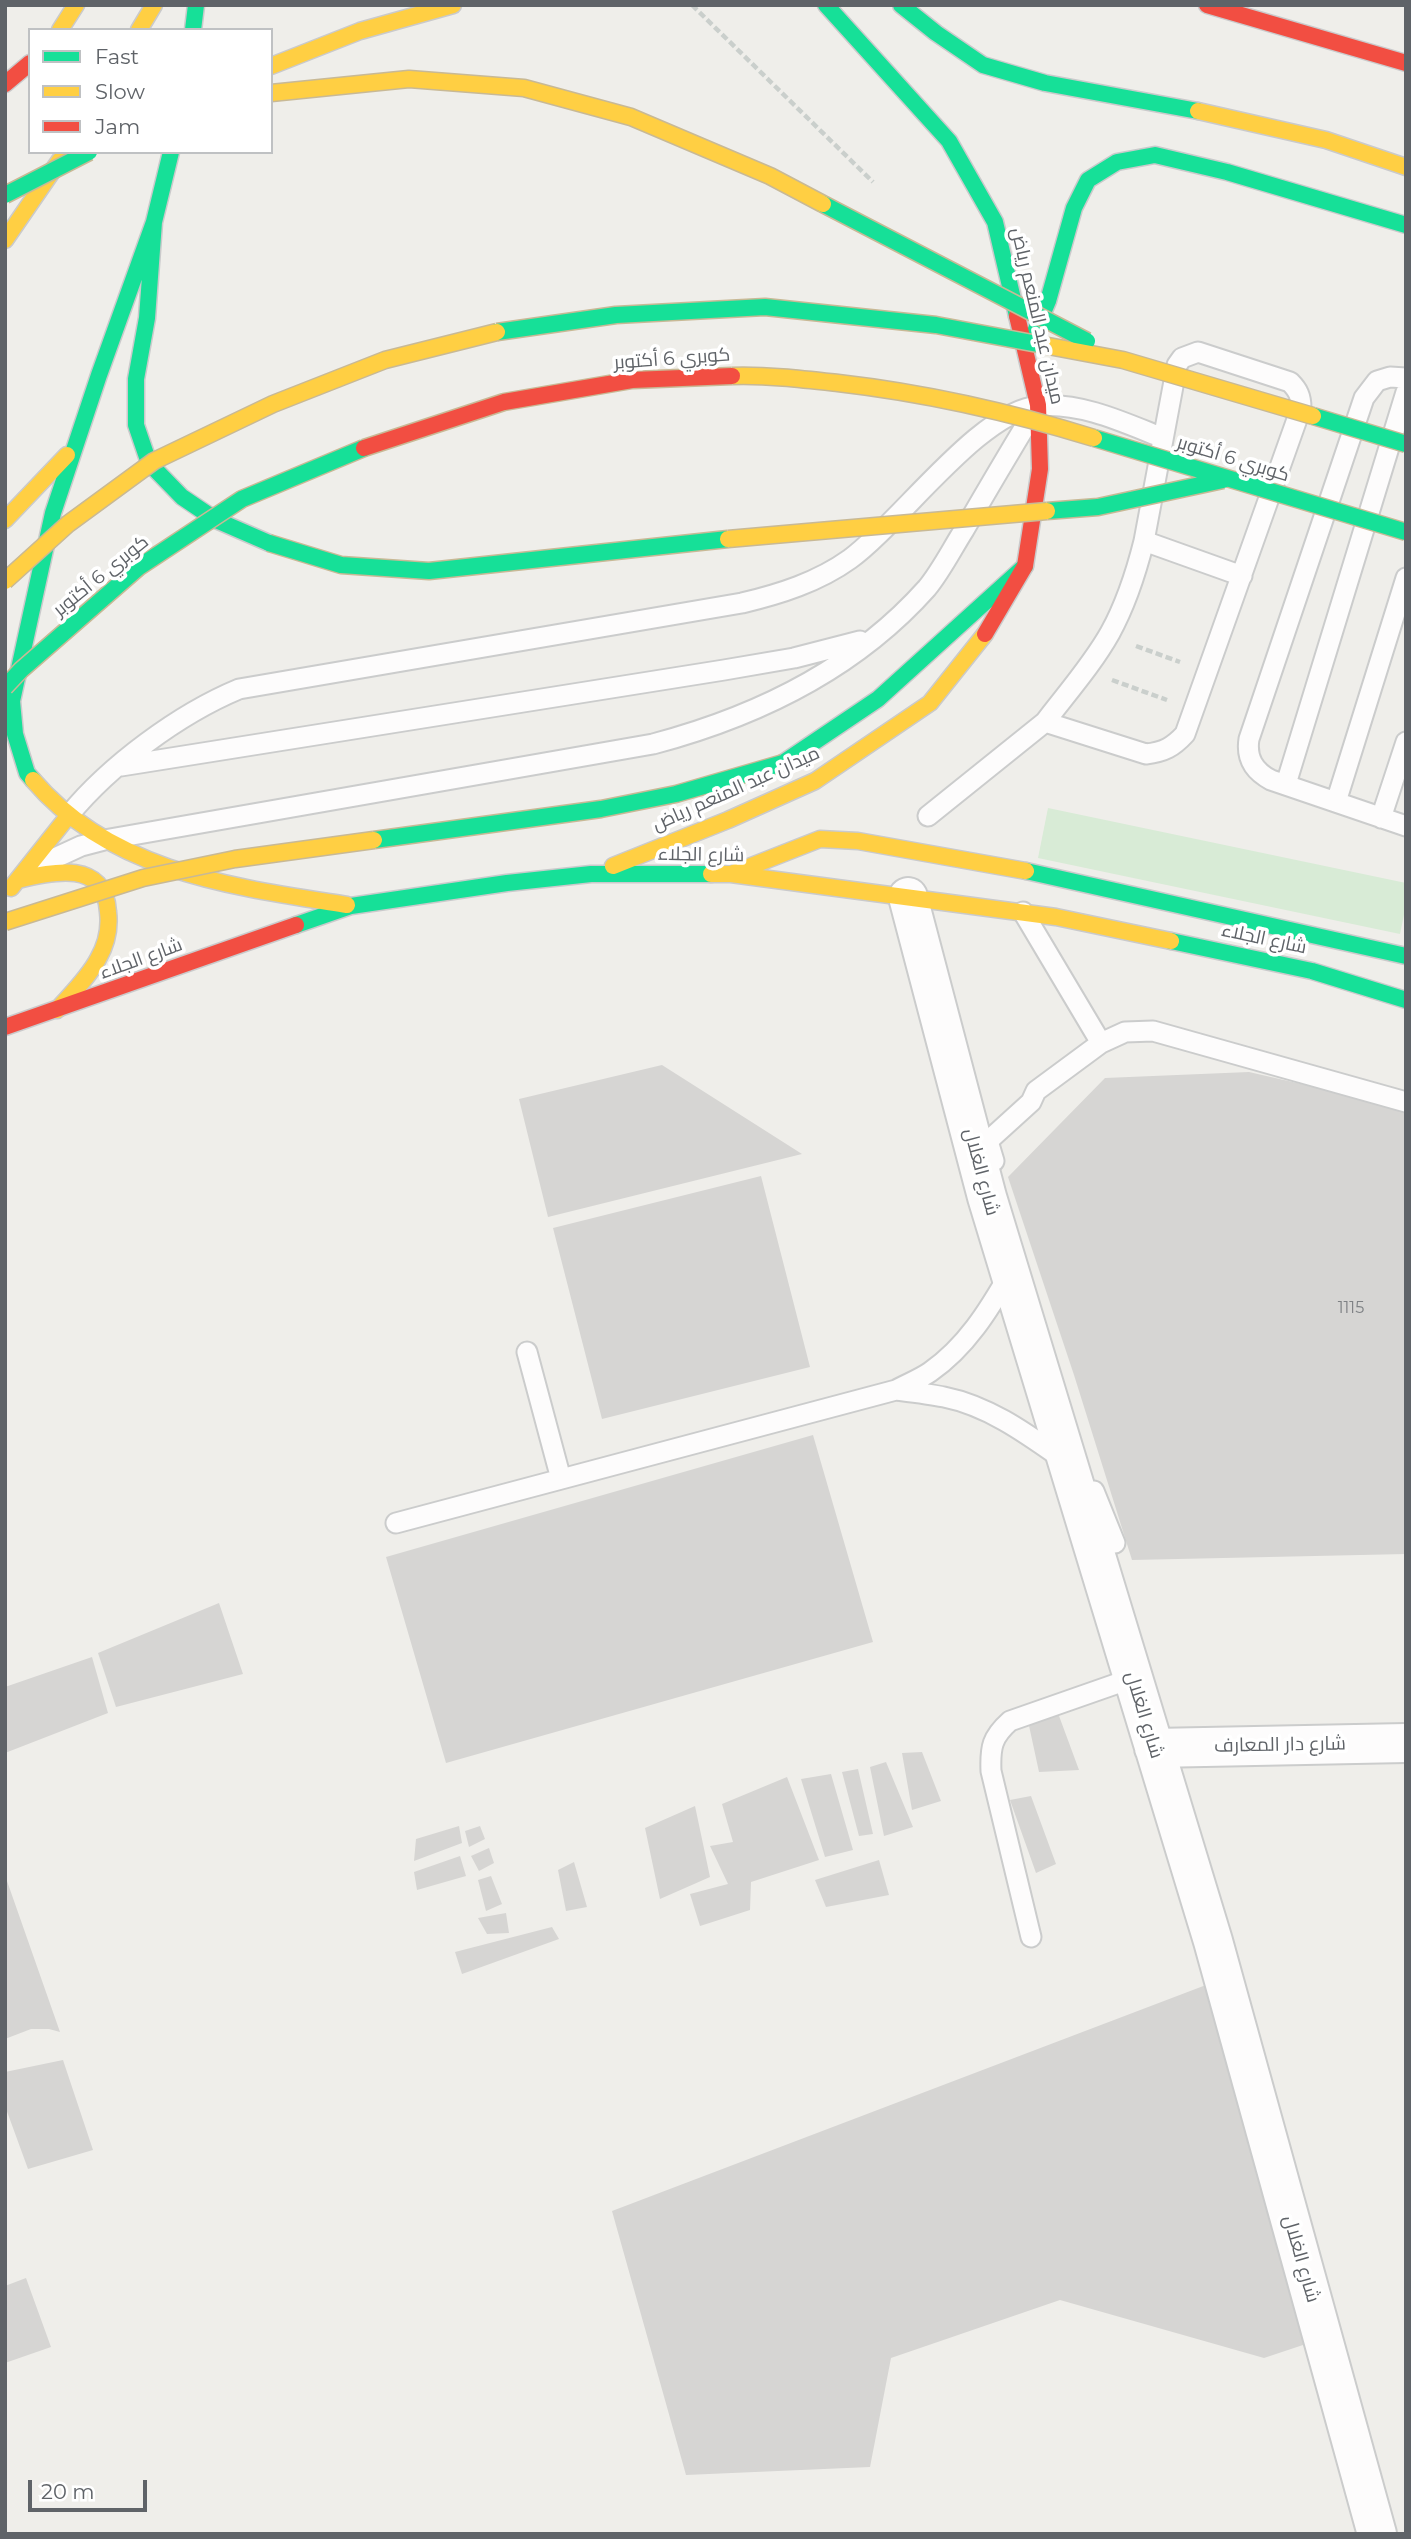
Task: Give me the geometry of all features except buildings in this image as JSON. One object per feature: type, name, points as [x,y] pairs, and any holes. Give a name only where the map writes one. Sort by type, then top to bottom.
[{"type":"main road","points":[[61,28],[76,5]]},
{"type":"main road","points":[[140,28],[154,5]]},
{"type":"main road","points":[[193,28],[196,5]]},
{"type":"main road","points":[[273,65],[319,45],[453,5]]},
{"type":"main road","name":"ميدان عبد المنعم رياض","points":[[591,874],[728,820],[815,781],[930,703],[981,642],[1025,566],[1040,469],[1038,405],[995,222],[949,141],[826,5]]},
{"type":"main road","points":[[901,5],[983,65],[1045,83],[1236,118],[1326,140],[1406,167]]},
{"type":"main road","points":[[1207,5],[1406,63]]},
{"type":"main road","points":[[5,84],[28,65]]},
{"type":"main road","points":[[273,93],[409,79],[524,88],[631,117],[770,176],[1123,360]]},
{"type":"main road","points":[[5,240],[64,154]]},
{"type":"main road","points":[[5,195],[85,154]]},
{"type":"main road","points":[[171,154],[154,222],[53,513],[12,701],[15,734],[27,773],[50,800],[104,840],[135,856],[191,875],[260,891],[351,906]]},
{"type":"main road","points":[[1027,351],[1048,301],[1074,208],[1088,180],[1117,162],[1156,155],[1227,172],[1406,225]]},
{"type":"main road","points":[[154,222],[147,318],[136,379],[136,425],[149,463],[182,497],[216,520],[269,543],[341,565],[429,571],[729,538],[1098,507],[1226,480]]},
{"type":"main road","points":[[5,581],[68,524],[154,461],[273,404],[385,360],[496,332],[616,315],[765,307],[936,325],[1123,360],[1406,444]]},
{"type":"main road","name":"كوبري 6 أكتوبر","points":[[5,687],[139,567],[242,499],[377,442],[504,402],[632,380],[767,375],[898,390],[1022,416],[1406,533]]},
{"type":"main road","points":[[5,520],[76,445]]},
{"type":"main road","points":[[5,922],[143,878],[235,859],[601,809],[676,794],[783,763],[878,699],[1025,566]]},
{"type":"main road","points":[[12,887],[69,815]]},
{"type":"main road","points":[[730,874],[820,839],[858,841],[1028,871],[1406,956]]},
{"type":"main road","points":[[12,887],[58,871],[75,873],[88,876],[103,885],[110,904],[109,928],[104,949],[84,980],[57,1010]]},
{"type":"main road","name":"شارع الجلاء","points":[[5,1027],[351,906],[591,874],[730,874],[1056,917],[1312,971],[1406,1000]]},
{"type":"street","name":"شارع الغلال","points":[[908,897],[980,1142],[1010,1273],[1213,1941],[1377,2534]]},
{"type":"street","name":"شارع دار المعارف","points":[[1154,1748],[1406,1743]]},
{"type":"lane","points":[[928,816],[1045,722],[1109,635],[1130,589],[1144,541],[1177,365],[1189,354],[1206,354],[1290,382],[1301,398],[1299,417],[1185,734],[1175,745],[1162,752],[1146,754],[1045,722]]},
{"type":"lane","points":[[1406,378],[1377,380],[1364,398],[1249,739],[1248,749],[1255,768],[1262,775],[1406,827]]},
{"type":"lane","points":[[1286,785],[1406,391]]},
{"type":"lane","points":[[69,815],[92,789],[118,766],[182,719],[239,689],[742,603],[797,587],[848,560],[870,544],[951,462],[990,428],[1038,405],[1091,412],[1163,438]]},
{"type":"lane","points":[[12,887],[59,855],[104,840],[653,744],[693,733],[770,703],[807,684],[875,636],[928,587],[1038,405]]},
{"type":"lane","points":[[1144,541],[1242,576]]},
{"type":"lane","points":[[1336,802],[1406,578]]},
{"type":"lane","points":[[118,766],[736,668],[794,658],[875,636]]},
{"type":"lane","points":[[1381,818],[1406,742]]},
{"type":"lane","points":[[1023,912],[1101,1043]]},
{"type":"lane","points":[[1092,1543],[1115,1543],[1073,1434],[980,1142],[1031,1102],[1035,1091],[1101,1043],[1125,1032],[1153,1031],[1406,1102]]},
{"type":"lane","points":[[396,1523],[896,1390],[930,1372],[962,1343],[989,1310],[1010,1273]]},
{"type":"lane","points":[[527,1352],[561,1479]]},
{"type":"lane","points":[[896,1390],[946,1397],[989,1412],[1067,1462]]},
{"type":"lane","points":[[1031,1937],[991,1771],[990,1752],[997,1733],[1010,1721],[1133,1678]]},
{"type":"path","points":[[692,5],[882,191]]},
{"type":"path","points":[[1109,635],[1207,673]]},
{"type":"path","points":[[1084,670],[1194,709]]},
{"type":"green space","points":[[1048,808],[1406,883],[1406,905],[1400,934],[1038,858]]},
{"type":"traffic: fast","points":[[193,28],[196,5]]},
{"type":"traffic: fast","points":[[826,5],[949,141],[995,222],[1017,316]]},
{"type":"traffic: fast","points":[[901,5],[983,65],[1045,83],[1198,111]]},
{"type":"traffic: fast","points":[[5,195],[85,154]]},
{"type":"traffic: fast","points":[[33,780],[27,773],[15,734],[12,701],[53,513],[154,222],[171,154]]},
{"type":"traffic: fast","points":[[1029,346],[1048,301],[1074,208],[1088,180],[1117,162],[1155,155],[1227,172],[1406,225]]},
{"type":"traffic: fast","points":[[823,204],[1087,341]]},
{"type":"traffic: fast","points":[[154,222],[147,318],[136,379],[136,425],[149,463],[182,497],[216,520],[269,543]]},
{"type":"traffic: fast","points":[[497,332],[616,315],[765,307],[936,325],[1043,345]]},
{"type":"traffic: fast","points":[[1313,416],[1406,444]]},
{"type":"traffic: fast","points":[[1094,438],[1406,532]]},
{"type":"traffic: fast","points":[[5,687],[139,567],[242,499],[364,448]]},
{"type":"traffic: fast","points":[[1047,511],[1098,507],[1223,480]]},
{"type":"traffic: fast","points":[[269,543],[341,565],[429,571],[728,539]]},
{"type":"traffic: fast","points":[[783,763],[878,699],[1025,566]]},
{"type":"traffic: fast","points":[[374,840],[601,809],[676,794],[783,763]]},
{"type":"traffic: fast","points":[[1026,871],[1406,956]]},
{"type":"traffic: fast","points":[[296,925],[351,906],[507,883],[591,874],[711,874]]},
{"type":"traffic: fast","points":[[1171,941],[1312,971],[1406,1000]]},
{"type":"traffic: slow","points":[[61,28],[76,5]]},
{"type":"traffic: slow","points":[[140,28],[154,5]]},
{"type":"traffic: slow","points":[[273,65],[360,31],[453,5]]},
{"type":"traffic: slow","points":[[273,93],[409,79],[524,88],[631,117],[770,176],[823,204]]},
{"type":"traffic: slow","points":[[1198,111],[1326,140],[1406,167]]},
{"type":"traffic: slow","points":[[5,240],[60,160]]},
{"type":"traffic: slow","points":[[5,581],[68,524],[154,461],[273,404],[385,360],[497,332]]},
{"type":"traffic: slow","points":[[1043,345],[1123,360],[1313,416]]},
{"type":"traffic: slow","points":[[732,376],[798,379],[903,392],[999,412],[1094,438]]},
{"type":"traffic: slow","points":[[5,520],[67,455]]},
{"type":"traffic: slow","points":[[728,539],[1047,511]]},
{"type":"traffic: slow","points":[[613,866],[728,820],[815,781],[930,703],[985,634]]},
{"type":"traffic: slow","points":[[33,780],[64,811],[99,836],[137,855],[219,882],[347,905]]},
{"type":"traffic: slow","points":[[11,888],[69,815]]},
{"type":"traffic: slow","points":[[731,874],[820,839],[858,841],[1026,871]]},
{"type":"traffic: slow","points":[[5,922],[143,878],[235,859],[374,840]]},
{"type":"traffic: slow","points":[[18,880],[62,872],[75,873],[98,884],[105,895],[108,924],[103,948],[89,973],[57,1010]]},
{"type":"traffic: slow","points":[[711,874],[731,874],[1056,917],[1171,941]]},
{"type":"traffic: jam","points":[[1207,5],[1406,63]]},
{"type":"traffic: jam","points":[[5,84],[28,65]]},
{"type":"traffic: jam","points":[[985,634],[1025,566],[1040,469],[1038,405],[1017,316]]},
{"type":"traffic: jam","points":[[364,448],[504,402],[632,380],[732,376]]},
{"type":"traffic: jam","points":[[5,1027],[296,925]]}]
